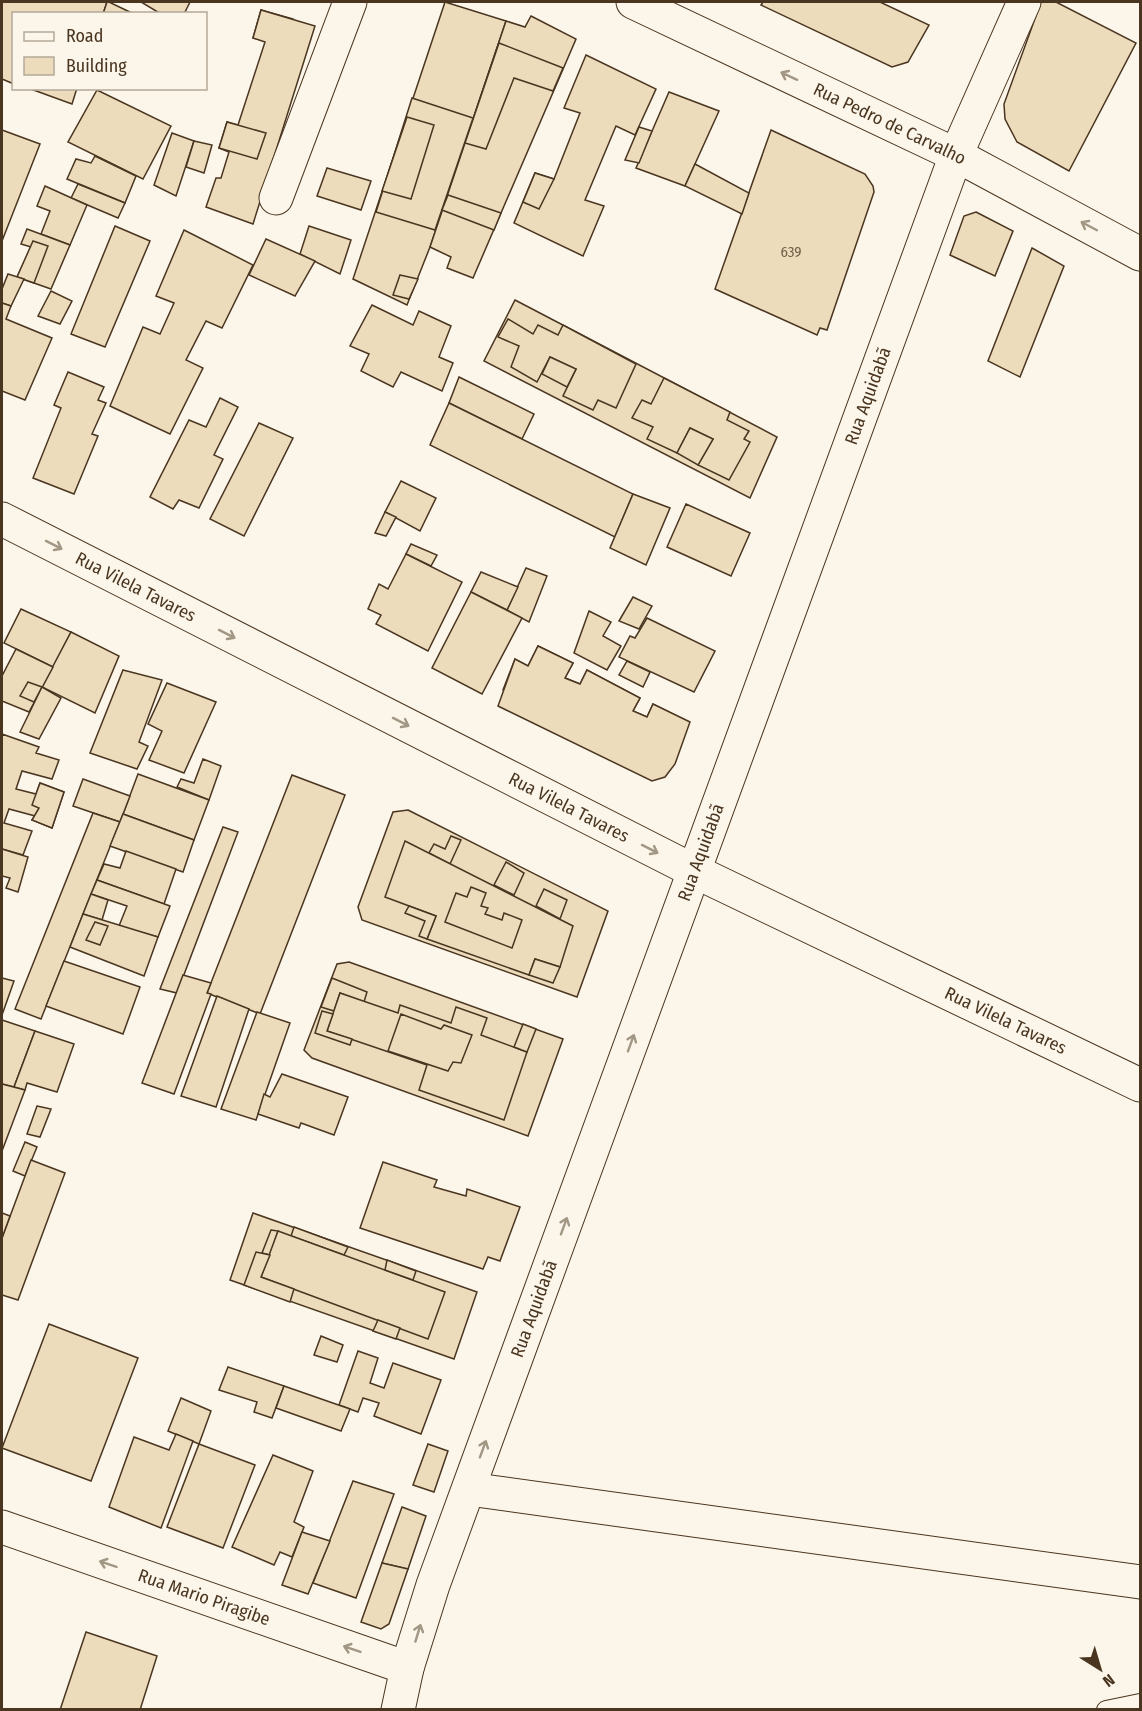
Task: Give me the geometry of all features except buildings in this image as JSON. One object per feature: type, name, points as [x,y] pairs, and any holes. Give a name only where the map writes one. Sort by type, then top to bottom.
[{"type":"street","points":[[276,198],[350,2]]},
{"type":"street","name":"Rua Pedro de Carvalho","points":[[633,2],[956,155],[1140,254]]},
{"type":"street","name":"Rua Aquidabã","points":[[398,1710],[407,1668],[433,1585],[956,155],[1024,2]]},
{"type":"street","name":"Rua Vilela Tavares","points":[[2,519],[694,871],[1140,1085]]},
{"type":"street","points":[[469,1489],[1140,1581]]},
{"type":"street","name":"Rua Mario Piragibe","points":[[2,1527],[407,1668]]},
{"type":"lane","points":[[1106,1710],[1140,1703]]}]
